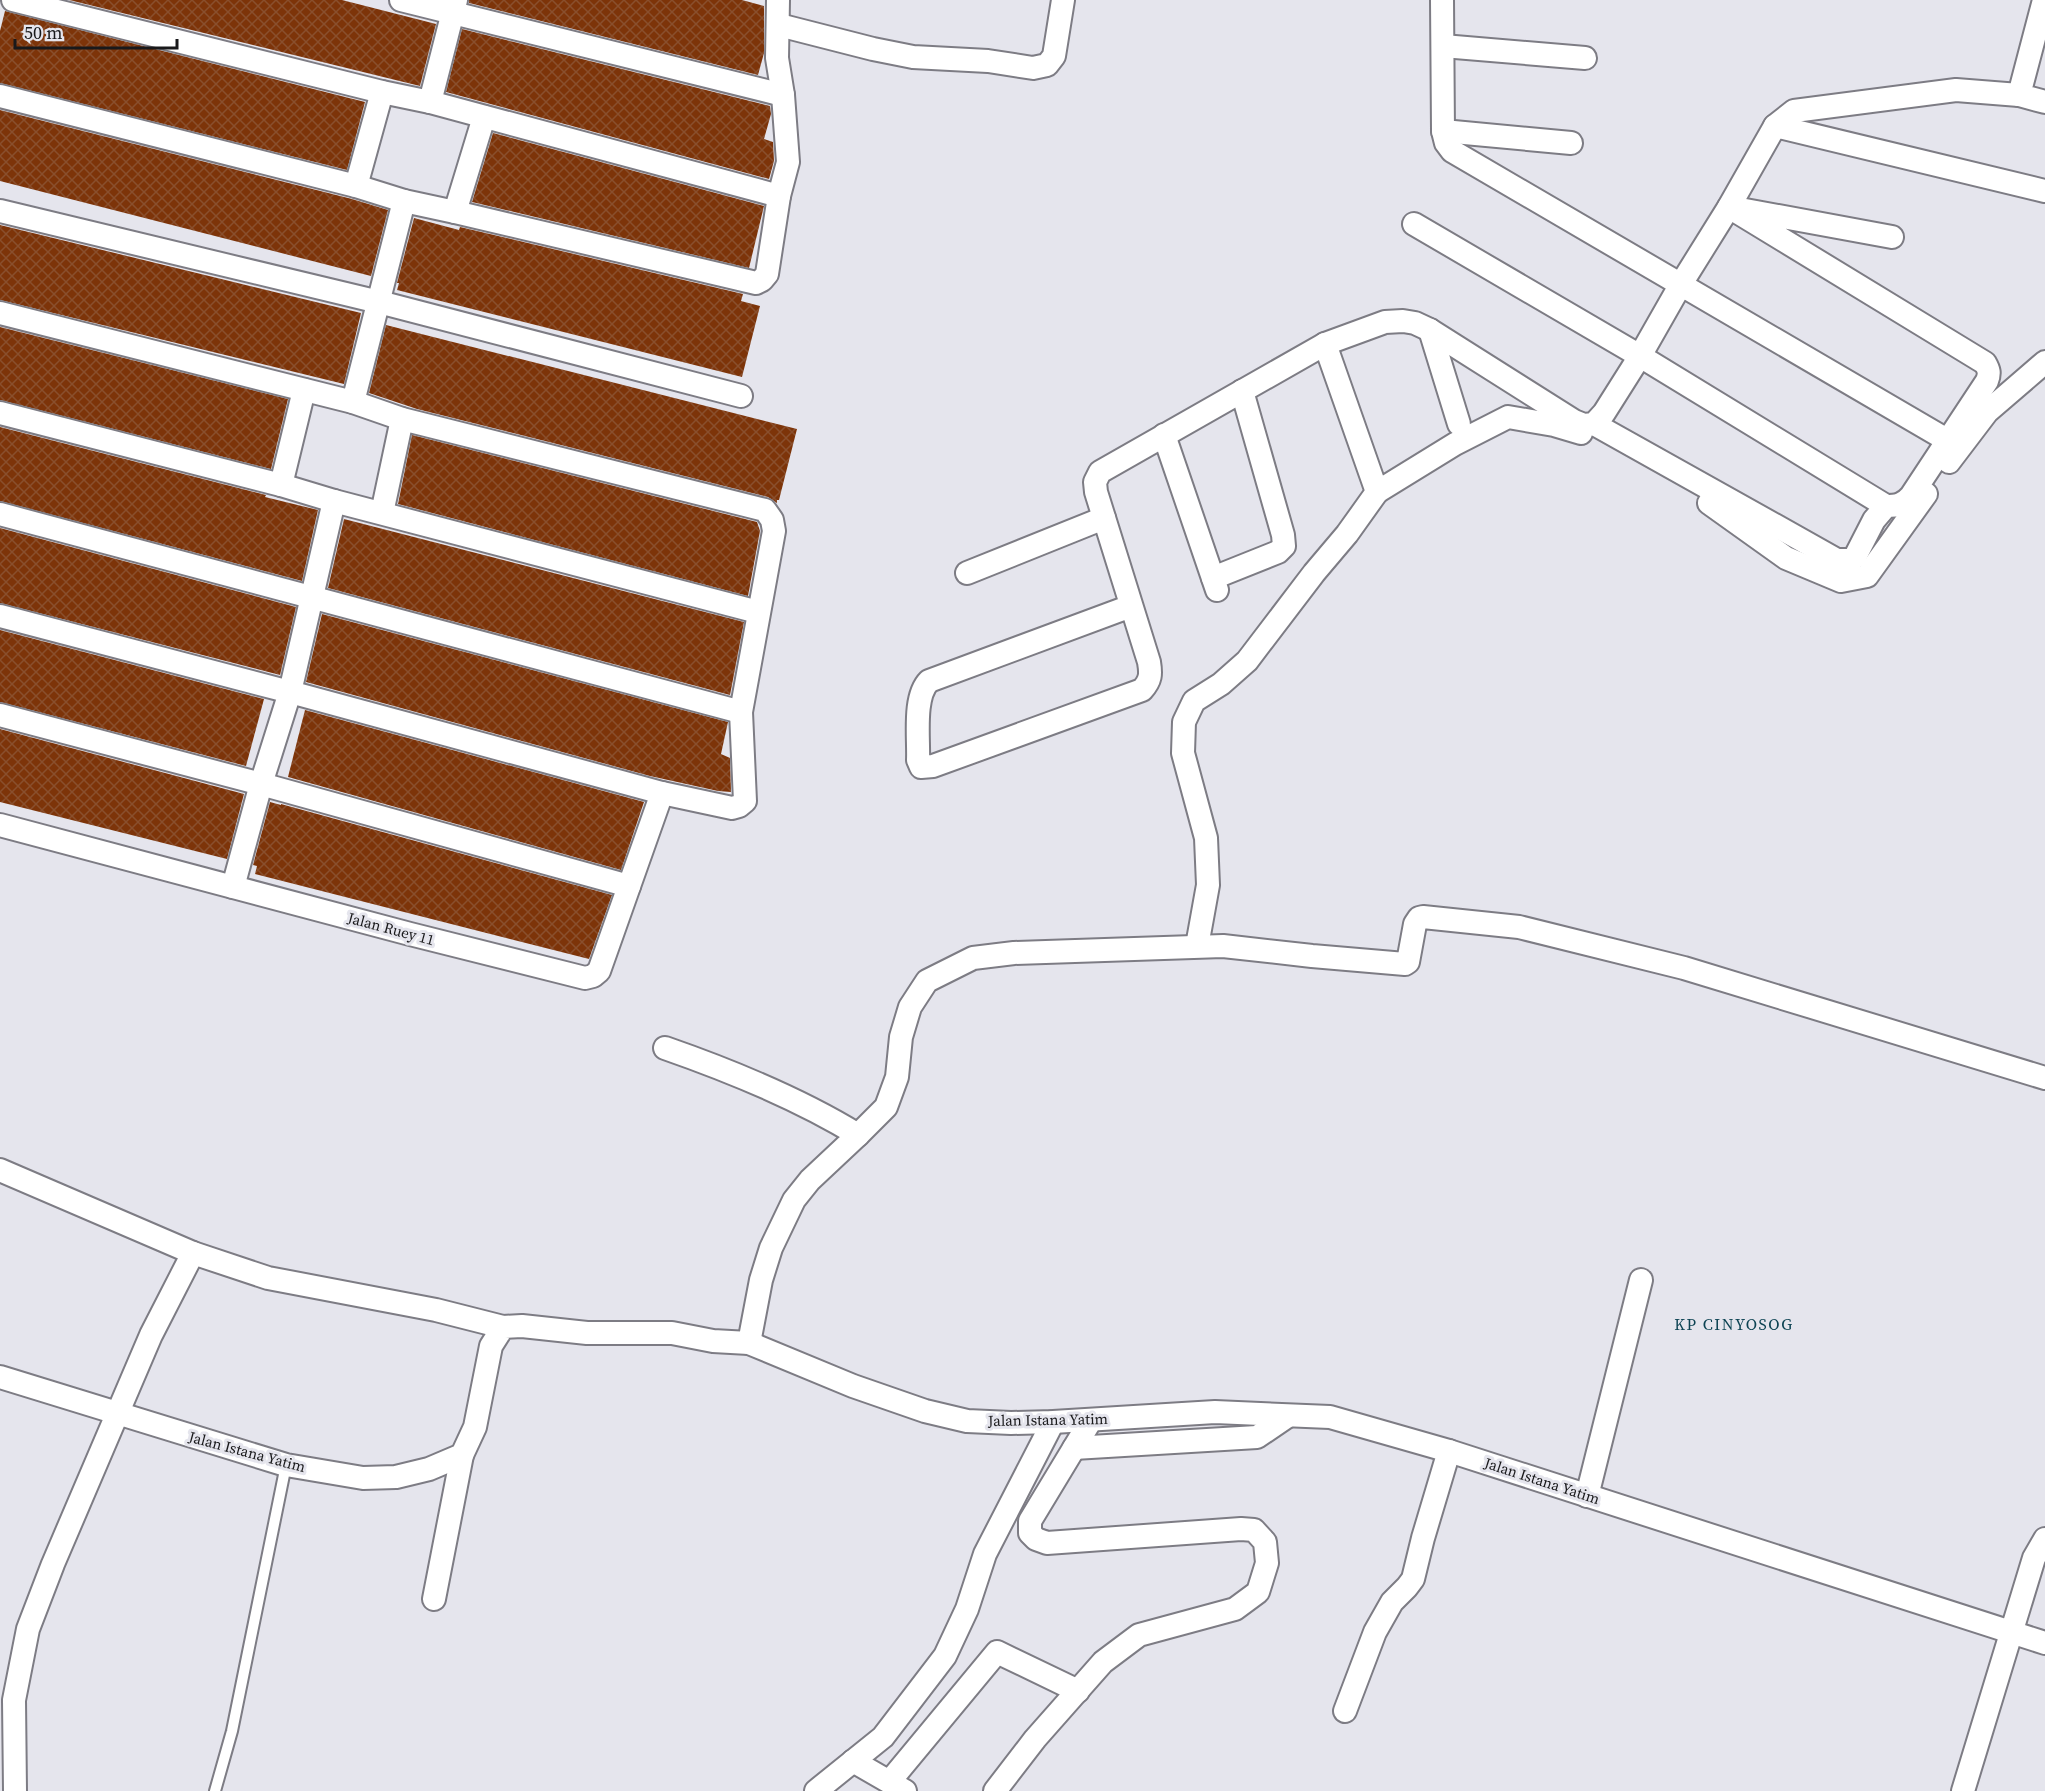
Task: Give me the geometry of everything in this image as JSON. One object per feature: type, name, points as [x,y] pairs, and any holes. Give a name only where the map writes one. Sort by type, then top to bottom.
[{"type":"street","points":[[12,0],[430,102],[779,196]]},
{"type":"street","points":[[401,0],[454,7],[783,95]]},
{"type":"street","points":[[0,96],[356,186],[404,201],[756,283],[767,274],[779,196],[788,162],[783,95],[777,58],[778,0]]},
{"type":"street","points":[[779,25],[913,57],[988,61],[1034,68],[1047,65],[1054,56],[1063,0]]},
{"type":"street","points":[[1442,0],[1443,131],[1446,143],[1452,151],[1947,440]]},
{"type":"street","points":[[2019,95],[2044,0]]},
{"type":"street","points":[[430,102],[454,7]]},
{"type":"street","points":[[1443,46],[1585,58]]},
{"type":"street","points":[[1594,424],[1604,413],[1640,356],[1775,126],[1794,111],[1956,90],[2019,95],[2045,102]]},
{"type":"street","points":[[356,186],[382,92]]},
{"type":"street","points":[[455,212],[484,117]]},
{"type":"street","points":[[1775,126],[2045,191]]},
{"type":"street","points":[[1443,131],[1571,143]]},
{"type":"street","points":[[353,402],[404,201]]},
{"type":"street","points":[[1729,207],[1892,237]]},
{"type":"street","points":[[1414,224],[1640,356],[1886,506],[1898,506],[1905,503],[1987,381],[1989,375],[1984,363],[1729,207]]},
{"type":"street","points":[[0,212],[379,302],[741,396]]},
{"type":"street","points":[[0,313],[353,402],[402,419],[765,510],[772,520],[774,531],[741,712],[745,801],[732,808],[662,793],[0,616]]},
{"type":"street","points":[[1131,606],[929,681],[924,686],[919,701],[918,760],[921,767],[933,766],[1142,690],[1149,682],[1151,672],[1131,606],[1104,518],[1095,482],[1100,472],[1325,344],[1385,322],[1415,323],[1430,330],[1574,421],[1584,425],[1594,424],[1837,560],[1851,560],[1855,556],[1874,520],[1886,506]]},
{"type":"street","points":[[1430,330],[1459,424]]},
{"type":"street","points":[[1325,344],[1376,487]]},
{"type":"street","points":[[1197,946],[1208,885],[1206,838],[1184,753],[1184,722],[1194,700],[1221,684],[1247,662],[1332,550],[1347,534],[1376,487],[1508,417],[1554,425],[1603,439],[1680,482],[1786,558],[1841,581],[1867,576],[1987,412],[2045,362]]},
{"type":"street","points":[[281,485],[304,390]]},
{"type":"street","points":[[1164,435],[1215,584],[1278,552],[1284,546],[1283,535],[1242,391]]},
{"type":"street","points":[[0,413],[758,612]]},
{"type":"street","points":[[382,513],[402,419]]},
{"type":"street","points":[[233,887],[261,784],[290,692],[334,501]]},
{"type":"street","points":[[0,514],[741,712]]},
{"type":"street","points":[[967,573],[1104,518]]},
{"type":"street","points":[[0,715],[261,784],[629,886]]},
{"type":"street","name":"Jalan Ruey 11","points":[[0,825],[585,978],[599,971],[662,793]]},
{"type":"street","points":[[749,1342],[771,1248],[794,1200],[810,1180],[886,1107],[897,1077],[901,1037],[910,1007],[927,981],[973,958],[1014,953],[1223,945],[1405,964],[1408,962],[1415,924],[1419,918],[1519,927],[1684,968],[2045,1078]]},
{"type":"street","points":[[665,1048],[717,1066],[753,1082],[858,1135]]},
{"type":"street","name":"Jalan Istana Yatim","points":[[0,1170],[193,1253],[268,1278],[436,1310],[503,1327],[522,1326],[587,1334],[672,1333],[713,1341],[749,1342],[853,1386],[925,1411],[967,1420],[1011,1424],[1215,1412],[1330,1417],[1449,1451],[2045,1643]]},
{"type":"street","points":[[15,1791],[7,1699],[28,1629],[116,1414],[151,1335],[193,1253]]},
{"type":"street","points":[[1587,1496],[1641,1280]]},
{"type":"street","points":[[434,1599],[462,1455],[475,1426],[491,1346],[503,1327]]},
{"type":"street","name":"Jalan Istana Yatim","points":[[0,1377],[286,1465],[363,1478],[396,1477],[429,1469],[462,1455]]},
{"type":"street","points":[[1074,1448],[1257,1437],[1288,1416]]},
{"type":"street","points":[[995,1791],[1035,1739],[1103,1662],[1139,1635],[1235,1609],[1258,1592],[1267,1563],[1265,1542],[1254,1530],[1248,1529],[1047,1543],[1036,1539],[1030,1533],[1030,1521],[1091,1420]]},
{"type":"street","points":[[816,1791],[883,1737],[945,1656],[967,1609],[986,1554],[1053,1422]]},
{"type":"street","points":[[1345,1711],[1375,1632],[1392,1602],[1413,1579],[1449,1451]]},
{"type":"street","points":[[1963,1791],[2010,1631],[2034,1558],[2045,1539]]},
{"type":"street","points":[[853,1761],[897,1786],[997,1652],[1078,1691]]},
{"type":"lane","points":[[215,1791],[232,1731],[286,1465]]},
{"type":"building","points":[[69,0],[342,0],[436,24],[420,86]]},
{"type":"building","points":[[469,0],[742,0],[764,6],[764,53],[758,75],[469,3]]},
{"type":"building","points":[[5,11],[365,102],[347,170],[0,83],[0,31]]},
{"type":"building","points":[[462,29],[770,106],[771,114],[764,139],[773,142],[774,161],[769,179],[446,92]]},
{"type":"building","points":[[0,110],[388,210],[371,276],[0,181]]},
{"type":"building","points":[[493,133],[764,206],[749,268],[472,202]]},
{"type":"building","points":[[414,218],[743,294],[741,301],[760,306],[742,377],[397,290]]},
{"type":"building","points":[[0,225],[361,313],[344,384],[0,300]]},
{"type":"building","points":[[386,325],[797,429],[779,500],[777,503],[768,497],[417,409],[369,393]]},
{"type":"building","points":[[0,327],[288,399],[271,469],[0,400]]},
{"type":"building","points":[[0,427],[318,510],[302,581],[0,501]]},
{"type":"building","points":[[412,435],[757,522],[760,531],[748,596],[398,504]]},
{"type":"building","points":[[344,519],[744,622],[730,695],[328,588]]},
{"type":"building","points":[[0,528],[296,607],[280,675],[0,603]]},
{"type":"building","points":[[322,614],[728,722],[721,754],[730,758],[731,792],[650,776],[306,682]]},
{"type":"building","points":[[0,630],[264,699],[246,766],[0,702]]},
{"type":"building","points":[[305,710],[644,802],[621,870],[288,777]]},
{"type":"building","points":[[0,729],[244,794],[227,859],[0,802]]},
{"type":"building","points":[[270,802],[612,895],[589,959],[255,874],[257,866],[253,865]]},
{"type":"district","name":"KP CINYOSOG","points":[[1734,1324]]}]
